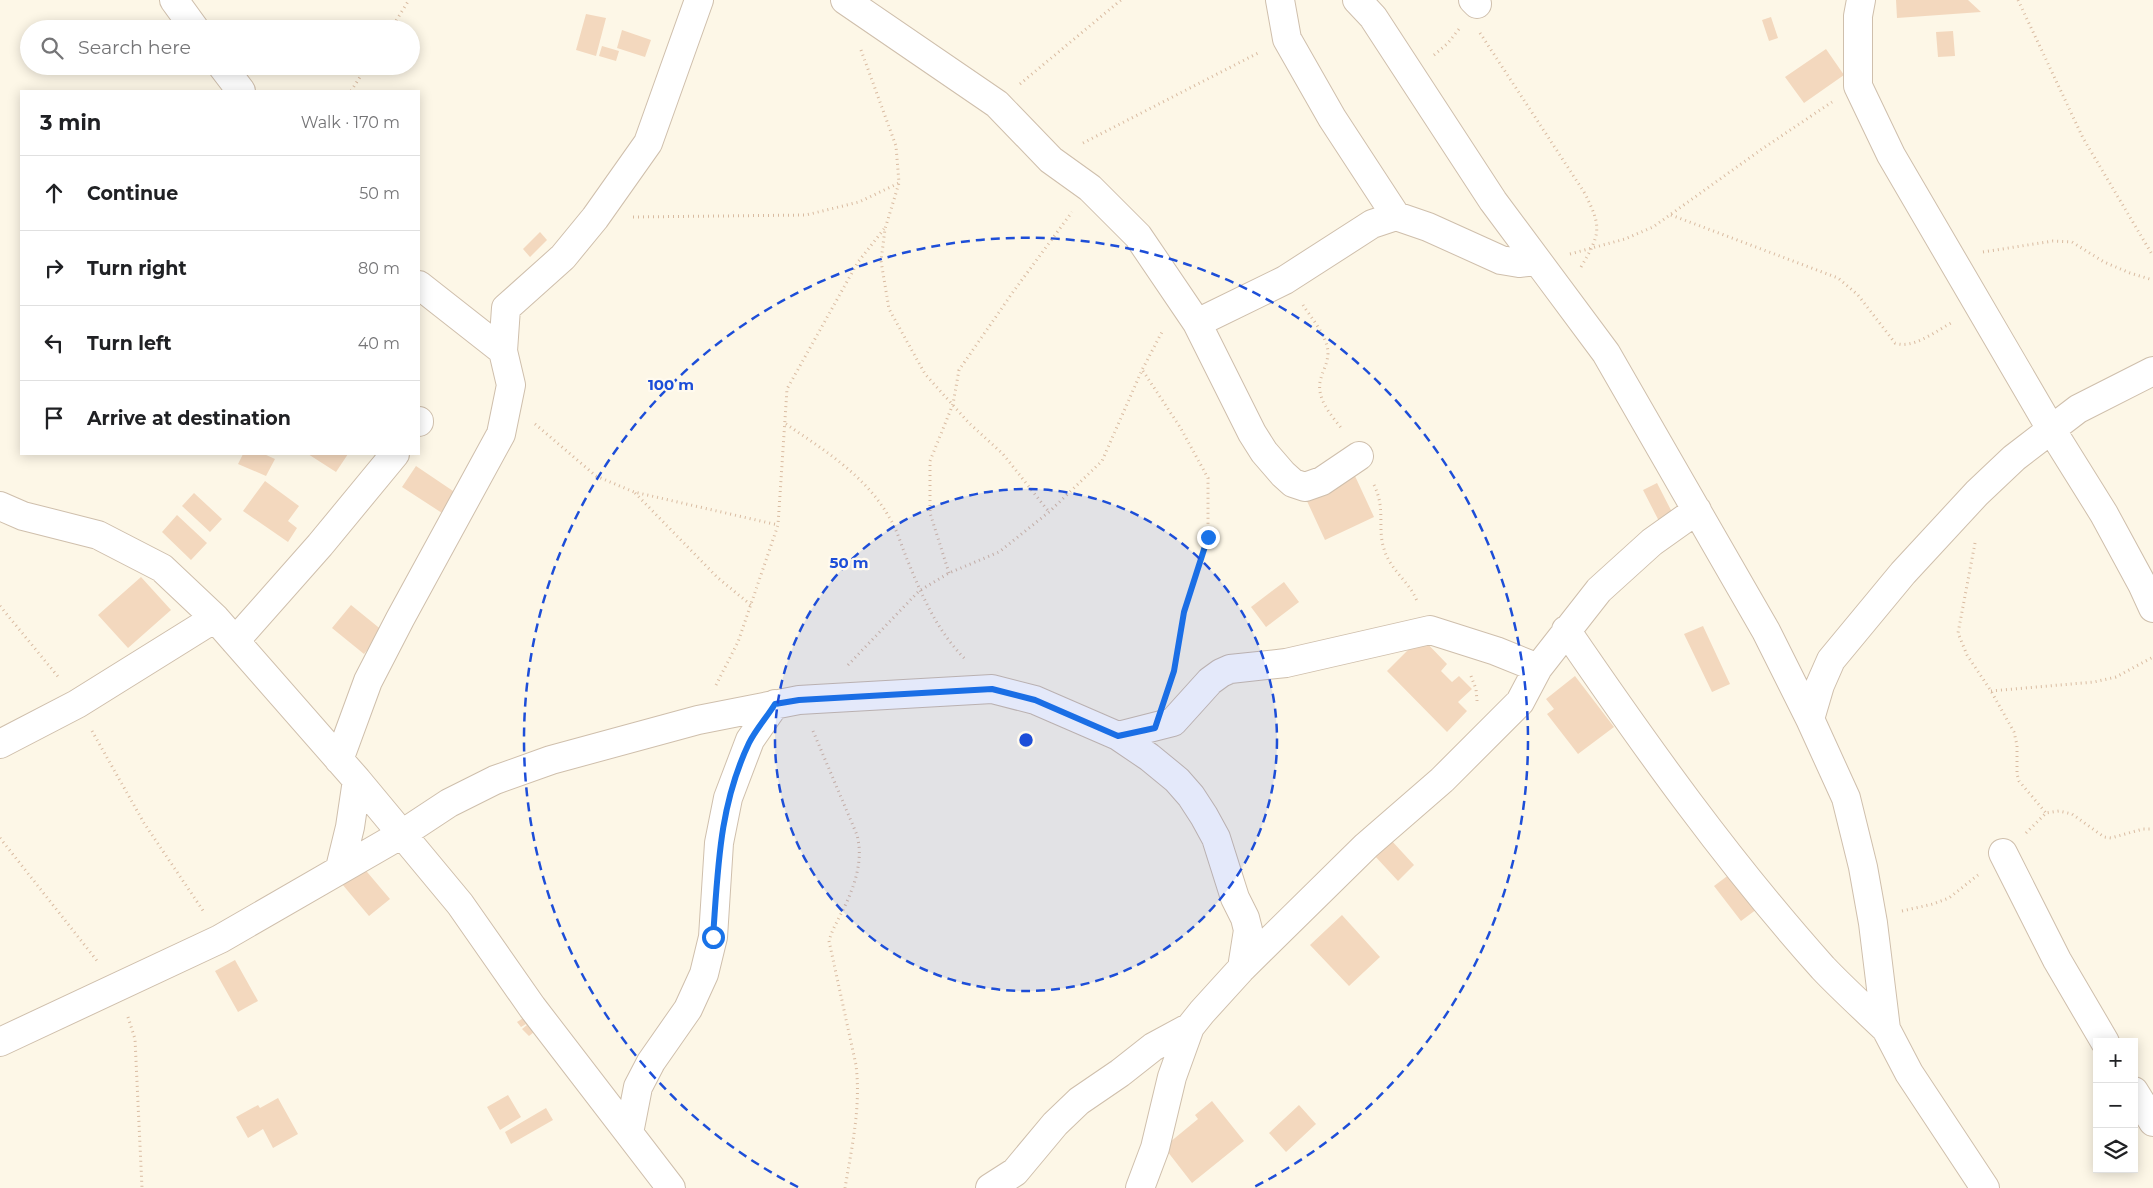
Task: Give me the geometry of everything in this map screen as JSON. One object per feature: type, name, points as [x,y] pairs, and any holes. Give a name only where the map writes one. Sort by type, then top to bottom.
[{"type":"street","points":[[174,0],[188,20]]},
{"type":"street","points":[[340,760],[372,674],[400,618],[501,434],[511,385],[503,351],[506,308],[563,257],[595,218],[648,143],[699,0]]},
{"type":"street","points":[[845,0],[997,104],[1051,160],[1090,188],[1138,236],[1181,296],[1197,323],[1264,452],[1293,483],[1306,487],[1322,481],[1359,456]]},
{"type":"street","points":[[1280,0],[1287,39],[1332,118],[1396,216],[1501,260],[1519,263],[1537,261]]},
{"type":"street","points":[[1357,0],[1374,17],[1493,201],[1606,354],[1766,631],[1810,719],[1846,798],[1863,867],[1878,954],[1886,1029]]},
{"type":"street","points":[[1861,0],[1858,16],[1858,86],[1891,155],[2051,429],[2104,514],[2153,608]]},
{"type":"street","points":[[229,75],[240,90]]},
{"type":"street","points":[[1197,323],[1285,280],[1372,224],[1396,216]]},
{"type":"street","points":[[420,286],[503,351]]},
{"type":"street","points":[[1810,719],[1820,685],[1831,660],[1903,573],[1977,493],[2014,458],[2078,409],[2153,371]]},
{"type":"street","points":[[235,641],[320,545],[394,455]]},
{"type":"street","points":[[0,506],[23,516],[98,535],[162,568],[214,618],[340,760],[460,904],[532,1007],[671,1188]]},
{"type":"street","points":[[1140,1188],[1155,1148],[1172,1077],[1190,1028],[1242,968],[1366,846],[1442,780],[1520,702],[1538,668],[1566,630],[1605,584],[1652,542],[1697,510]]},
{"type":"street","points":[[0,744],[77,704],[214,618]]},
{"type":"street","points":[[1118,736],[1173,722],[1210,682],[1220,673],[1230,669],[1286,663],[1430,630],[1496,651],[1538,668]]},
{"type":"street","points":[[1566,630],[1626,718],[1702,822],[1776,914],[1825,970],[1886,1029],[1909,1073],[1985,1188]]},
{"type":"street","points":[[1789,677],[1831,660]]},
{"type":"street","points":[[0,1042],[220,939],[340,868],[402,834],[449,803],[495,780],[551,760],[698,720],[796,701],[992,689],[1035,700],[1118,736],[1149,757],[1177,780],[1191,796],[1216,838],[1235,898],[1248,930],[1242,968]]},
{"type":"street","points":[[629,1133],[638,1087],[651,1062],[688,1009],[704,974],[713,937],[720,843],[728,798],[750,740],[796,701]]},
{"type":"street","points":[[340,868],[350,827],[357,780]]},
{"type":"street","points":[[2003,853],[2058,960],[2103,1038]]},
{"type":"street","points":[[990,1188],[1014,1172],[1055,1124],[1079,1102],[1153,1047],[1190,1028]]},
{"type":"street","points":[[2138,1098],[2153,1122]]},
{"type":"path","points":[[397,20],[409,0]]},
{"type":"path","points":[[997,104],[1088,25],[1121,0]]},
{"type":"path","points":[[2018,0],[2083,138],[2153,256]]},
{"type":"path","points":[[1412,75],[1458,32],[1472,6]]},
{"type":"path","points":[[1472,6],[1584,192],[1595,214],[1598,224],[1597,234],[1574,279],[1566,300]]},
{"type":"path","points":[[1051,160],[1287,39]]},
{"type":"path","points":[[860,46],[896,146],[898,184],[885,229],[881,261],[889,309],[925,374],[969,423],[1003,454],[1049,512]]},
{"type":"path","points":[[352,90],[361,75]]},
{"type":"path","points":[[1537,261],[1591,249],[1625,239],[1653,227],[1762,149],[1858,86]]},
{"type":"path","points":[[595,218],[806,215],[859,202],[898,184]]},
{"type":"path","points":[[949,573],[930,513],[930,461],[952,404],[959,370],[1013,292],[1090,188]]},
{"type":"path","points":[[1671,214],[1838,278],[1858,295],[1895,343],[1902,346],[1910,344],[1980,308]]},
{"type":"path","points":[[698,720],[738,642],[778,525],[787,390],[858,262],[885,229]]},
{"type":"path","points":[[1950,257],[2028,244],[2053,241],[2072,242],[2104,262],[2153,280]]},
{"type":"path","points":[[845,1188],[859,1102],[859,1085],[830,941],[832,930],[843,911],[856,878],[860,846],[824,755],[796,701],[920,591],[949,573],[999,552],[1049,512],[1102,461],[1142,370],[1181,296]]},
{"type":"path","points":[[1142,370],[1180,427],[1208,478],[1208,537],[1184,612],[1172,679]]},
{"type":"path","points":[[511,385],[524,415],[596,476],[634,492],[778,525]]},
{"type":"path","points":[[785,424],[827,452],[870,489],[890,518],[920,591],[948,642],[992,689]]},
{"type":"path","points":[[634,492],[718,578],[751,605]]},
{"type":"path","points":[[1977,493],[1978,525],[1958,633],[1967,655],[1991,691],[2014,732],[2017,745],[2017,774],[2019,781],[2046,813]]},
{"type":"path","points":[[0,606],[50,665],[77,704],[144,823],[182,877],[220,939]]},
{"type":"path","points":[[1449,636],[1470,673],[1476,689],[1479,713],[1478,745]]},
{"type":"path","points":[[1991,691],[2094,682],[2116,678],[2153,657]]},
{"type":"path","points":[[0,838],[118,987],[134,1039],[142,1188]]},
{"type":"building","points":[[1896,0],[1968,0],[1981,12],[1897,18]]},
{"type":"building","points":[[586,14],[606,18],[596,56],[576,50]]},
{"type":"building","points":[[1771,17],[1778,38],[1769,41],[1762,20]]},
{"type":"building","points":[[622,30],[651,40],[645,57],[617,48]]},
{"type":"building","points":[[1953,31],[1955,56],[1938,57],[1936,32]]},
{"type":"building","points":[[602,46],[619,51],[616,61],[599,56]]},
{"type":"building","points":[[1826,49],[1844,75],[1804,103],[1785,77]]},
{"type":"building","points":[[540,232],[547,240],[530,257],[523,249]]},
{"type":"building","points":[[242,455],[266,455],[275,459],[266,476],[238,464]]},
{"type":"building","points":[[310,455],[347,455],[336,472]]},
{"type":"building","points":[[416,466],[456,493],[442,513],[402,487]]},
{"type":"building","points":[[1355,476],[1374,517],[1325,540],[1306,499]]},
{"type":"building","points":[[265,481],[299,506],[288,521],[297,528],[288,542],[243,511]]},
{"type":"building","points":[[1657,483],[1675,518],[1661,525],[1643,490]]},
{"type":"building","points":[[194,493],[222,519],[210,532],[182,506]]},
{"type":"building","points":[[177,515],[207,543],[191,560],[162,532]]},
{"type":"building","points":[[141,577],[171,610],[128,648],[98,615]]},
{"type":"building","points":[[1284,582],[1299,602],[1266,627],[1251,607]]},
{"type":"building","points":[[351,605],[383,631],[364,654],[332,628]]},
{"type":"building","points":[[1703,626],[1730,684],[1712,692],[1684,634]]},
{"type":"building","points":[[1421,637],[1447,664],[1441,671],[1452,682],[1459,676],[1472,689],[1458,702],[1467,711],[1447,732],[1387,671]]},
{"type":"building","points":[[1575,676],[1614,727],[1578,754],[1547,714],[1554,709],[1546,699]]},
{"type":"building","points":[[1391,840],[1414,865],[1398,881],[1374,855]]},
{"type":"building","points":[[362,866],[390,899],[369,916],[342,884]]},
{"type":"building","points":[[1730,874],[1757,909],[1741,921],[1714,886]]},
{"type":"building","points":[[1342,915],[1380,957],[1349,986],[1310,945]]},
{"type":"building","points":[[235,960],[258,1001],[238,1012],[215,971]]},
{"type":"building","points":[[528,1015],[539,1028],[529,1036],[522,1029],[527,1025],[521,1027],[517,1022]]},
{"type":"building","points":[[508,1095],[521,1117],[500,1130],[487,1107]]},
{"type":"building","points":[[278,1098],[298,1134],[273,1148],[263,1129],[248,1138],[236,1117],[258,1105],[260,1108]]},
{"type":"building","points":[[1212,1101],[1244,1141],[1192,1183],[1164,1147],[1198,1119],[1195,1115]]},
{"type":"building","points":[[1299,1105],[1316,1124],[1286,1152],[1269,1133]]},
{"type":"building","points":[[546,1108],[553,1120],[511,1144],[505,1132]]},
{"type":"route","points":[[713,937],[720,843],[728,798],[750,740],[775,704],[799,700],[992,689],[1035,700],[1118,736],[1155,728],[1174,671],[1184,612],[1208,537]]}]
